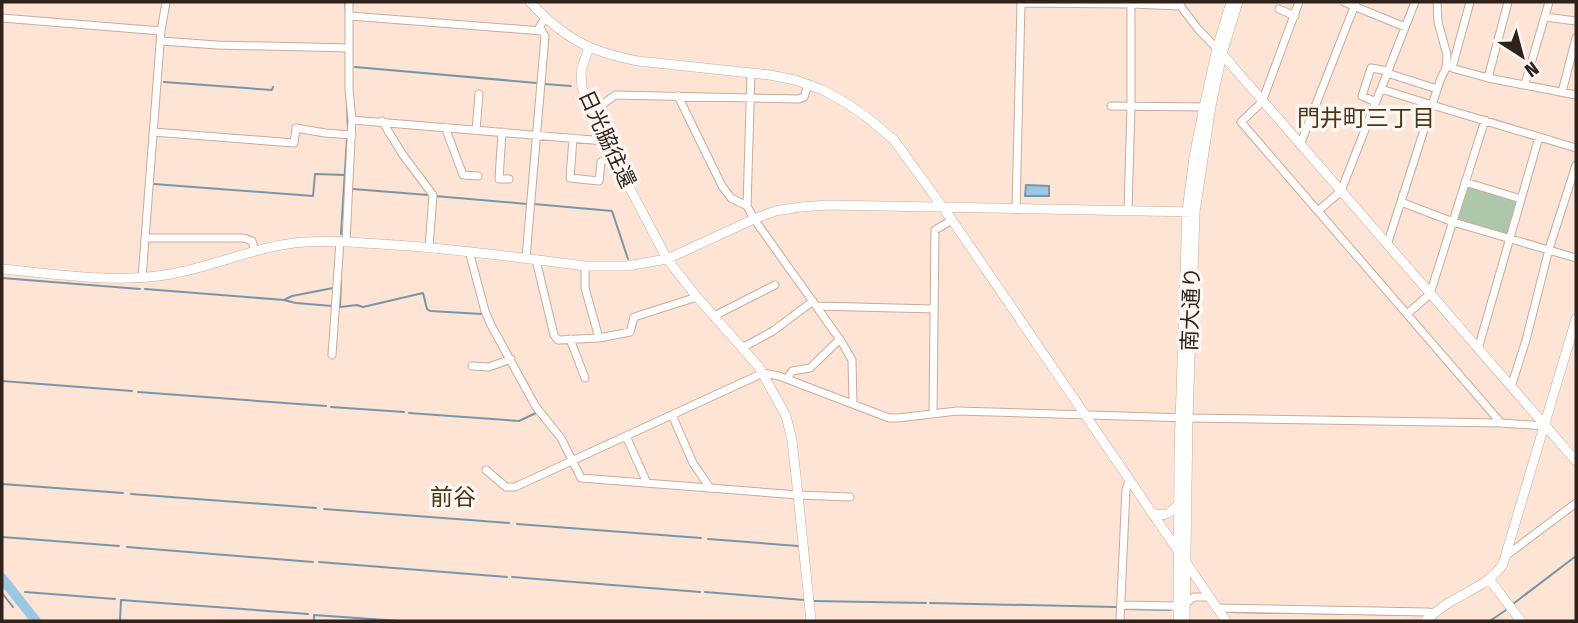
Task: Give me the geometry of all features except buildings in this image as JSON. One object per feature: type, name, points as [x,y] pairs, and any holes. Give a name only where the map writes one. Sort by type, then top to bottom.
[{"type":"street","points":[[142,278],[160,41],[166,2]]},
{"type":"street","points":[[332,355],[352,135],[349,2]]},
{"type":"street","points":[[530,2],[569,37],[589,47],[638,61],[784,77],[823,90],[880,127],[894,140],[943,207],[1226,621]]},
{"type":"street","name":"南大通り","points":[[1185,621],[1179,552],[1179,503],[1194,157],[1231,2]]},
{"type":"street","name":"南大通り","points":[[1219,51],[1238,2]]},
{"type":"street","points":[[1299,2],[1262,102],[1241,122],[1501,423]]},
{"type":"street","points":[[1344,2],[1355,4],[1405,27]]},
{"type":"street","points":[[1318,211],[1341,191],[1415,2]]},
{"type":"street","points":[[1437,2],[1438,22],[1449,68]]},
{"type":"street","points":[[1387,245],[1437,89],[1449,68],[1470,2]]},
{"type":"street","points":[[1488,78],[1508,2]]},
{"type":"street","points":[[1525,84],[1549,2]]},
{"type":"street","points":[[1016,209],[1021,3],[1179,4],[1545,426],[1572,449],[1576,461]]},
{"type":"street","points":[[1128,210],[1131,3]]},
{"type":"street","points":[[1300,145],[1355,4]]},
{"type":"street","points":[[1279,9],[1294,16]]},
{"type":"street","points":[[350,16],[542,31]]},
{"type":"street","points":[[1545,17],[1576,21]]},
{"type":"street","points":[[2,18],[161,31]]},
{"type":"street","points":[[526,258],[545,36],[539,28],[545,18]]},
{"type":"street","points":[[1562,92],[1576,38]]},
{"type":"street","points":[[160,41],[349,48]]},
{"type":"street","name":"日光脇往還","points":[[589,47],[580,75],[582,88],[612,156],[667,259],[763,373],[786,416],[792,440],[811,621]]},
{"type":"street","points":[[1376,102],[1362,96],[1371,68],[1437,89]]},
{"type":"street","points":[[1449,68],[1576,95]]},
{"type":"street","points":[[751,73],[747,206],[852,359],[853,404]]},
{"type":"street","points":[[592,113],[614,95],[799,99],[804,97],[808,85]]},
{"type":"street","points":[[1381,89],[1576,148]]},
{"type":"street","points":[[476,130],[479,93]]},
{"type":"street","points":[[678,96],[722,186],[732,198],[747,206]]},
{"type":"street","points":[[1111,106],[1207,106]]},
{"type":"street","points":[[352,120],[605,141]]},
{"type":"street","points":[[1407,314],[1430,294],[1485,120]]},
{"type":"street","points":[[382,121],[433,195],[429,247]]},
{"type":"street","points":[[445,127],[463,175],[478,176]]},
{"type":"street","points":[[153,132],[294,143],[296,128],[352,135]]},
{"type":"street","points":[[502,132],[499,179],[509,179]]},
{"type":"street","points":[[1478,349],[1539,137]]},
{"type":"street","points":[[573,138],[570,178],[599,181],[601,162],[612,156]]},
{"type":"street","points":[[1511,387],[1527,340],[1549,249],[1576,165]]},
{"type":"street","points":[[1465,182],[1521,199]]},
{"type":"street","points":[[1401,202],[1453,222],[1576,258]]},
{"type":"street","points":[[2,269],[118,279],[142,278],[174,273],[255,251],[302,242],[343,241],[469,251],[585,266],[627,266],[667,259],[754,219],[788,209],[829,205],[1191,212]]},
{"type":"street","points":[[933,413],[935,230],[952,220]]},
{"type":"street","points":[[146,238],[244,238],[251,241],[255,251]]},
{"type":"street","points":[[469,251],[491,325],[536,407],[561,438],[580,478],[850,497]]},
{"type":"street","points":[[537,260],[554,335],[558,340],[599,338],[630,332],[634,317],[697,297]]},
{"type":"street","points":[[585,266],[585,288],[599,338]]},
{"type":"street","points":[[714,316],[775,285]]},
{"type":"street","points":[[742,348],[815,304],[934,309]]},
{"type":"street","points":[[1425,621],[1499,571],[1507,555],[1576,319]]},
{"type":"street","points":[[570,339],[585,378]]},
{"type":"street","points":[[787,379],[792,371],[810,368],[840,339]]},
{"type":"street","points":[[472,366],[489,368],[511,359]]},
{"type":"street","points":[[486,470],[506,487],[515,487],[763,373],[787,379],[889,418],[957,411],[1545,426]]},
{"type":"street","points":[[672,415],[694,463],[710,488]]},
{"type":"street","name":"南大通り","points":[[1178,621],[1186,564],[1184,418]]},
{"type":"street","points":[[626,436],[647,483]]},
{"type":"street","points":[[1120,621],[1126,488],[1129,481]]},
{"type":"street","points":[[1150,511],[1169,514],[1179,503]]},
{"type":"street","points":[[1507,555],[1576,503]]},
{"type":"street","points":[[1489,579],[1521,621]]},
{"type":"street","points":[[1121,605],[1182,605],[1194,597],[1209,597]]},
{"type":"street","points":[[1217,608],[1434,614]]},
{"type":"street","points":[[1302,621],[1303,610]]},
{"type":"green space","points":[[1468,185],[1519,200],[1508,235],[1457,220]]},
{"type":"water","points":[[1026,185],[1049,186],[1049,196],[1025,196]]},
{"type":"waterway","points":[[345,2],[346,12]]},
{"type":"waterway","points":[[355,67],[537,83]]},
{"type":"waterway","points":[[346,77],[348,131]]},
{"type":"waterway","points":[[164,82],[272,90],[273,87]]},
{"type":"waterway","points":[[544,84],[571,86]]},
{"type":"waterway","points":[[341,234],[347,138]]},
{"type":"waterway","points":[[154,184],[313,196],[315,174],[346,175]]},
{"type":"waterway","points":[[353,189],[428,195]]},
{"type":"waterway","points":[[435,196],[527,204]]},
{"type":"waterway","points":[[534,204],[612,211],[628,259]]},
{"type":"waterway","points":[[2,278],[140,289]]},
{"type":"waterway","points":[[341,280],[340,307],[363,307],[423,293],[430,311],[482,314]]},
{"type":"waterway","points":[[284,300],[333,288]]},
{"type":"waterway","points":[[145,289],[332,306]]},
{"type":"waterway","points":[[2,381],[132,391]]},
{"type":"waterway","points":[[138,392],[326,406]]},
{"type":"waterway","points":[[331,407],[404,412]]},
{"type":"waterway","points":[[409,413],[519,421],[536,413]]},
{"type":"waterway","points":[[2,484],[123,493]]},
{"type":"waterway","points":[[131,494],[316,508]]},
{"type":"waterway","points":[[324,509],[509,523]]},
{"type":"waterway","points":[[517,524],[701,538]]},
{"type":"waterway","points":[[2,537],[119,546]]},
{"type":"waterway","points":[[708,539],[798,546]]},
{"type":"waterway","points":[[127,547],[313,562]]},
{"type":"waterway","points":[[1513,604],[1576,556]]},
{"type":"waterway","points":[[319,562],[507,577]]},
{"type":"waterway","points":[[512,577],[700,592]]},
{"type":"waterway","points":[[2,578],[36,621]]},
{"type":"waterway","points":[[25,592],[115,599]]},
{"type":"waterway","points":[[705,592],[804,600]]},
{"type":"waterway","points":[[2,593],[13,607]]},
{"type":"waterway","points":[[120,621],[121,600],[308,614]]},
{"type":"waterway","points":[[814,601],[926,603]]},
{"type":"waterway","points":[[930,603],[1116,607]]},
{"type":"waterway","points":[[1124,609],[1170,610]]},
{"type":"waterway","points":[[1490,621],[1506,610]]},
{"type":"waterway","points":[[1231,612],[1357,614]]},
{"type":"waterway","points":[[1361,614],[1424,615]]},
{"type":"waterway","points":[[314,621],[314,615],[400,621]]},
{"type":"district","name":"門井町三丁目","points":[[1366,118]]},
{"type":"district","name":"前谷","points":[[453,497]]}]
